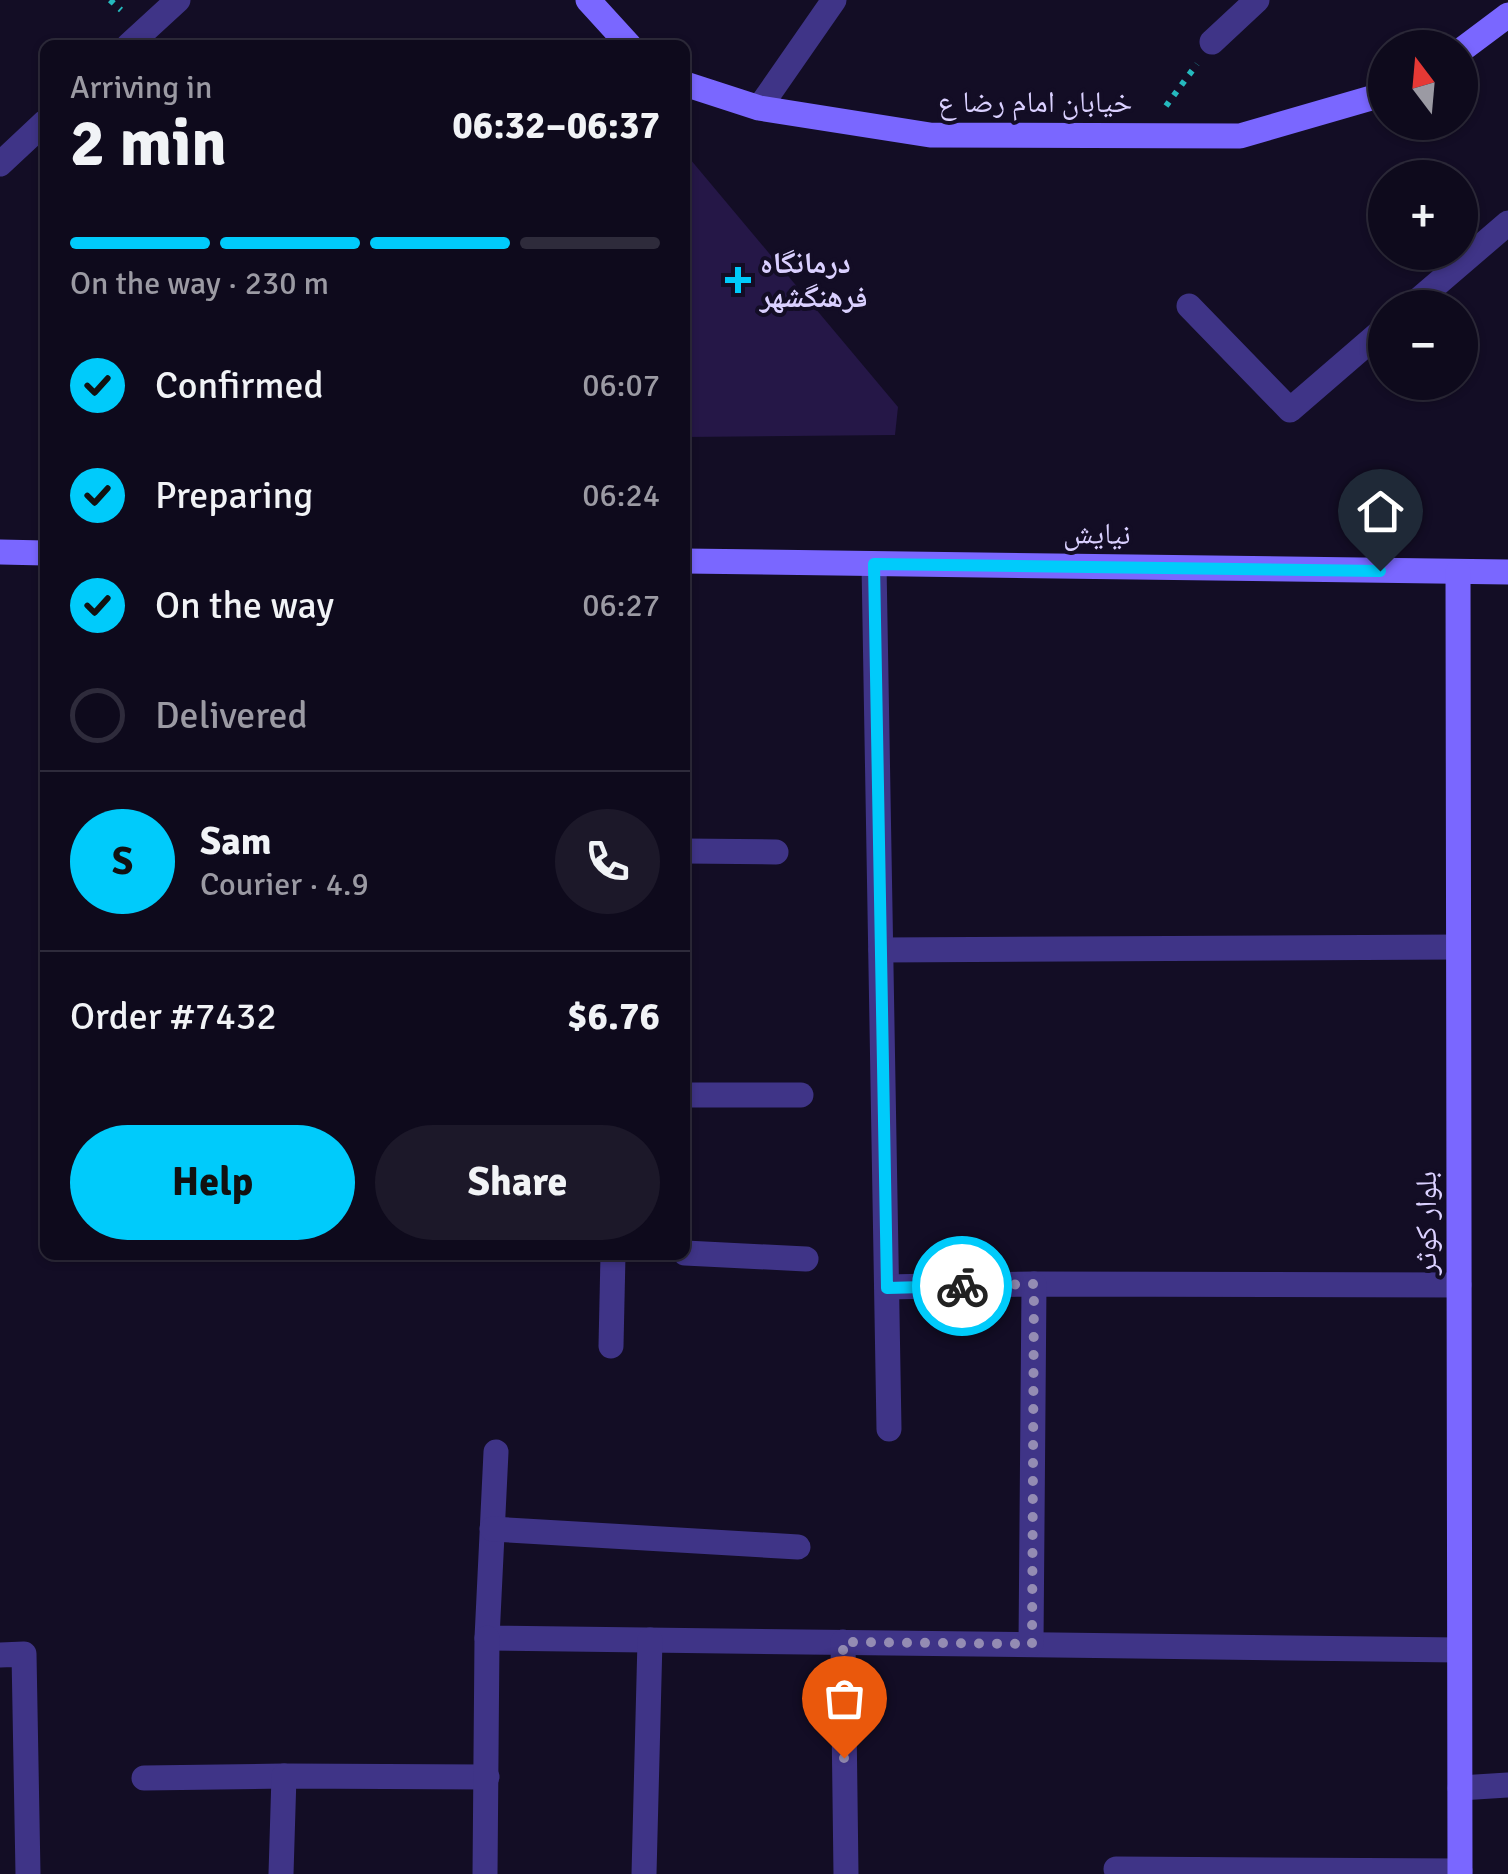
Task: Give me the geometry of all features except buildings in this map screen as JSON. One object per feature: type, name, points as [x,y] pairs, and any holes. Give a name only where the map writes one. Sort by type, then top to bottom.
[{"type":"street","points":[[134,40],[178,0]]},
{"type":"street","points":[[588,0],[624,40]]},
{"type":"street","points":[[759,108],[834,0]]},
{"type":"street","points":[[1212,42],[1257,0]]},
{"type":"street","points":[[1478,37],[1508,15]]},
{"type":"street","name":"خیابان امام رضا ع","points":[[690,86],[759,108],[930,136],[1240,136],[1368,99]]},
{"type":"street","points":[[0,164],[40,127]]},
{"type":"street","points":[[1431,290],[1508,223]]},
{"type":"street","points":[[1189,306],[1290,410],[1368,343]]},
{"type":"street","points":[[0,552],[40,553]]},
{"type":"street","name":"نیایش","points":[[690,561],[1508,572]]},
{"type":"street","points":[[874,564],[889,1428]]},
{"type":"street","name":"بلوار کوثر","points":[[1458,572],[1460,1872]]},
{"type":"street","points":[[690,851],[776,852]]},
{"type":"street","points":[[881,950],[1458,946]]},
{"type":"street","points":[[690,1095],[801,1096]]},
{"type":"street","points":[[690,1253],[806,1259]]},
{"type":"street","points":[[611,1346],[613,1260]]},
{"type":"street","points":[[1032,1644],[1034,1284]]},
{"type":"street","points":[[887,1288],[1459,1284]]},
{"type":"street","points":[[485,1874],[487,1638],[496,1452]]},
{"type":"street","points":[[492,1528],[798,1547]]},
{"type":"street","points":[[487,1638],[1459,1650]]},
{"type":"street","points":[[644,1874],[650,1640]]},
{"type":"street","points":[[843,1642],[846,1874]]},
{"type":"street","points":[[0,1655],[24,1654],[28,1874]]},
{"type":"street","points":[[281,1874],[284,1776]]},
{"type":"street","points":[[144,1778],[487,1777]]},
{"type":"street","points":[[1460,1788],[1508,1785]]},
{"type":"street","points":[[1116,1869],[1460,1872]]},
{"type":"path","points":[[1146,135],[1212,42]]},
{"type":"way so far","points":[[844,1758],[843,1642],[1032,1644],[1034,1284],[962,1286]]},
{"type":"place","name":"درمانگاه فرهنگشهر","points":[[738,280]]},
{"type":"route","points":[[962,1286],[887,1288],[874,564],[1380,571]]}]
